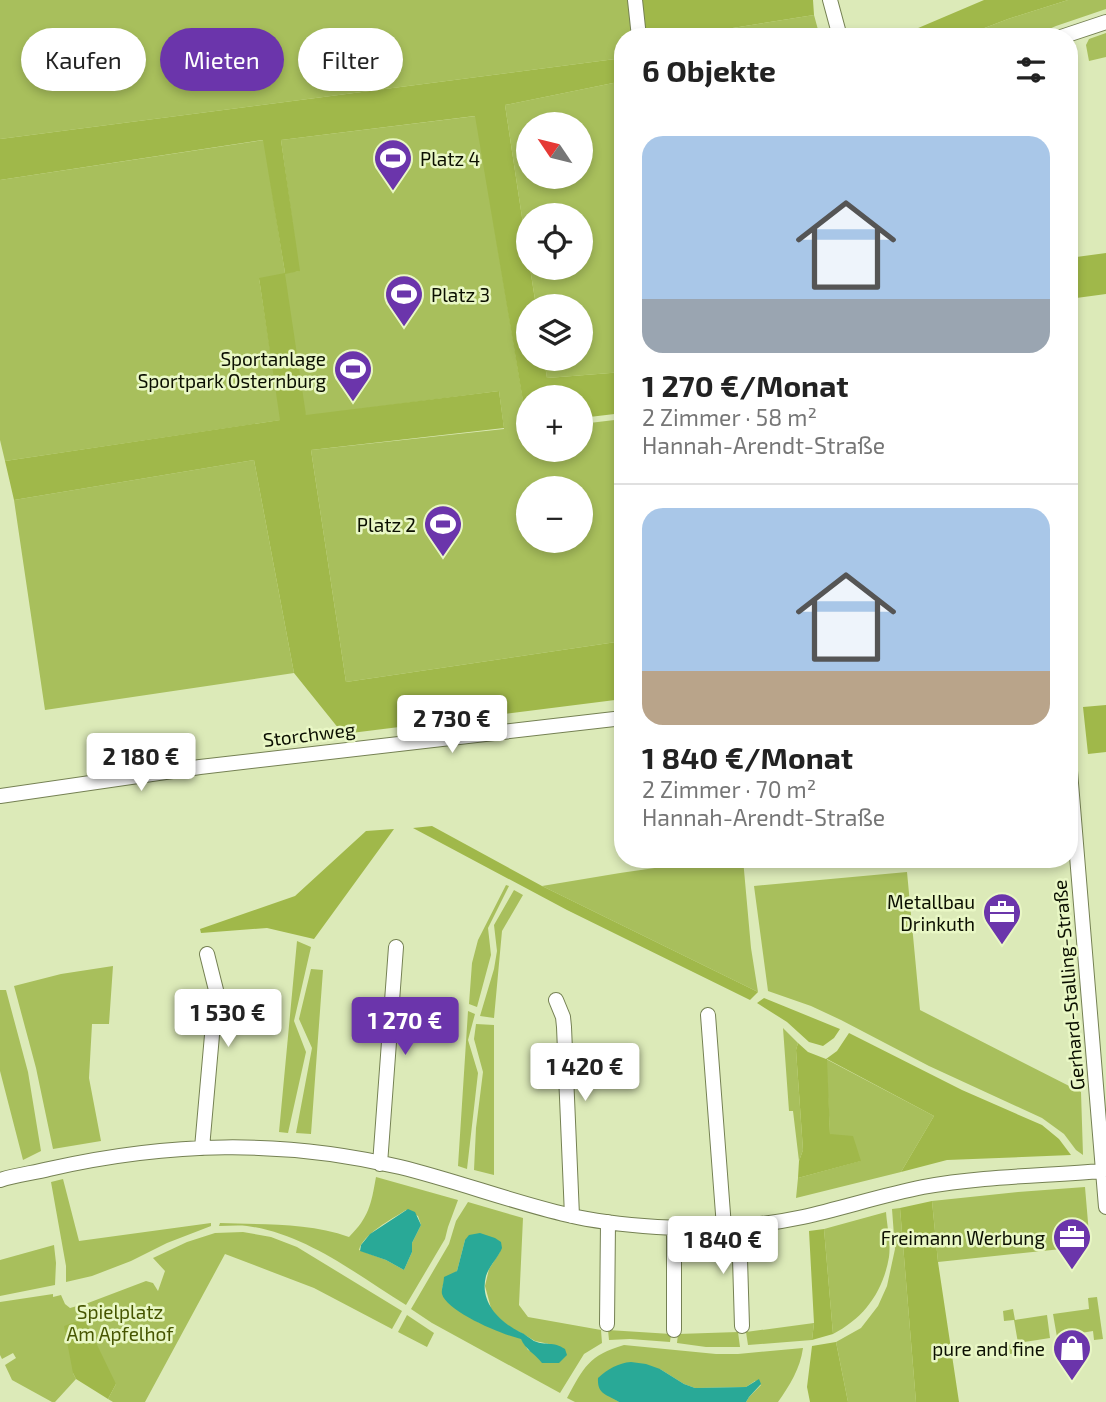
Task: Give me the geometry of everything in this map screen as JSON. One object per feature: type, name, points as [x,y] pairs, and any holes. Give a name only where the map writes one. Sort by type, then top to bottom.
[{"type":"street","points":[[635,0],[638,28]]},
{"type":"street","points":[[831,0],[838,28]]},
{"type":"street","points":[[1078,31],[1106,22]]},
{"type":"street","name":"Storchweg","points":[[0,796],[200,766],[614,719]]},
{"type":"street","name":"Gerhard-Stalling-Straße","points":[[1078,868],[1106,1207]]},
{"type":"street","points":[[380,1164],[396,947]]},
{"type":"street","points":[[202,1148],[216,990],[206,954]]},
{"type":"street","points":[[556,1000],[564,1027],[572,1216]]},
{"type":"street","points":[[708,1016],[724,1227]]},
{"type":"street","points":[[0,1180],[108,1157],[173,1149],[242,1146],[333,1154],[416,1171],[572,1216],[674,1228],[724,1227],[802,1217],[941,1184],[1102,1171]]},
{"type":"street","points":[[607,1324],[608,1222]]},
{"type":"street","points":[[739,1225],[742,1326]]},
{"type":"street","points":[[674,1228],[674,1330]]},
{"type":"green space","points":[[0,0],[631,0],[635,28],[614,28],[614,59],[403,87],[403,28],[298,28],[298,91],[369,91],[0,139]]},
{"type":"green space","points":[[639,0],[813,0],[814,15],[732,28],[643,28]]},
{"type":"green space","points":[[984,0],[1068,0],[984,28],[918,28]]},
{"type":"green space","points":[[1068,0],[1106,0],[1106,9],[1051,28],[984,28]]},
{"type":"green space","points":[[814,15],[818,28],[732,28]]},
{"type":"green space","points":[[1106,33],[1106,57],[1089,61],[1086,45],[1089,39]]},
{"type":"green space","points":[[614,59],[614,83],[505,105],[520,203],[516,203],[516,280],[532,280],[534,294],[516,294],[516,360],[475,116],[281,140],[300,271],[285,274],[306,415],[499,391],[504,428],[311,450],[346,682],[614,642],[614,700],[343,734],[294,673],[254,460],[14,500],[5,461],[280,420],[259,278],[285,273],[263,140],[0,180],[0,139],[369,91],[403,91],[403,87]]},
{"type":"green space","points":[[614,83],[614,373],[547,378],[546,371],[593,371],[593,294],[534,294],[532,280],[593,280],[593,203],[520,203],[518,189],[593,189],[593,112],[516,112],[516,178],[505,105]]},
{"type":"green space","points":[[476,116],[516,371],[518,371],[521,385],[516,385],[516,462],[593,462],[593,423],[614,420],[614,642],[346,682],[311,450],[504,429],[499,391],[306,416],[259,278],[281,420],[5,461],[0,440],[0,180],[264,140],[285,273],[299,271],[281,140]]},
{"type":"green space","points":[[1106,253],[1106,294],[1078,298],[1078,257]]},
{"type":"green space","points":[[518,371],[546,371],[547,378],[614,373],[614,414],[593,417],[593,385],[520,385]]},
{"type":"green space","points":[[254,460],[294,673],[45,710],[14,500]]},
{"type":"green space","points":[[1106,705],[1106,752],[1088,754],[1083,707]]},
{"type":"green space","points":[[432,826],[542,886],[758,992],[750,1000],[567,910],[413,828]]},
{"type":"green space","points":[[394,829],[314,939],[267,928],[201,933],[200,929],[295,896],[366,831]]},
{"type":"green space","points":[[655,868],[744,868],[758,992],[542,886]]},
{"type":"green space","points":[[907,872],[920,1010],[1081,1092],[1083,1155],[1064,1134],[1042,1118],[929,1066],[811,1006],[768,991],[754,886]]},
{"type":"green space","points":[[506,885],[509,886],[488,928],[491,955],[477,1007],[469,1004],[472,963],[478,940]]},
{"type":"green space","points":[[514,890],[523,895],[502,931],[494,1018],[480,1016],[497,951],[494,925]]},
{"type":"green space","points":[[297,941],[311,947],[294,1021],[306,1052],[288,1133],[279,1132]]},
{"type":"green space","points":[[113,966],[109,1024],[92,1024],[89,1078],[101,1141],[53,1149],[36,1068],[14,986],[61,974]]},
{"type":"green space","points":[[311,969],[323,970],[311,1134],[296,1133],[312,1048],[299,1019]]},
{"type":"green space","points":[[0,990],[6,990],[28,1072],[41,1151],[23,1160],[0,1071]]},
{"type":"green space","points":[[764,998],[840,1029],[834,1038],[823,1046],[809,1042],[787,1022],[757,1003]]},
{"type":"green space","points":[[468,1011],[475,1014],[468,1040],[478,1073],[467,1169],[458,1166]]},
{"type":"green space","points":[[476,1024],[494,1025],[494,1175],[474,1170],[483,1072],[474,1039]]},
{"type":"green space","points":[[783,1028],[798,1043],[796,1050],[803,1150],[799,1161],[793,1111],[789,1111]]},
{"type":"green space","points":[[849,1033],[962,1090],[1042,1125],[1059,1139],[1071,1155],[947,1160],[901,1172],[934,1116],[827,1059],[830,1134],[853,1136],[861,1161],[798,1178],[803,1150],[796,1050],[798,1043],[808,1052],[826,1059],[837,1051]]},
{"type":"green space","points":[[826,1059],[934,1116],[901,1172],[796,1198],[798,1178],[860,1161],[830,1134]]},
{"type":"green space","points":[[376,1177],[458,1200],[445,1239],[406,1305],[349,1268],[290,1237],[247,1226],[219,1226],[220,1223],[285,1225],[318,1229],[349,1237],[365,1217]],"holes":[[[406,1210],[418,1216],[421,1225],[404,1270],[359,1250],[366,1238]]]},
{"type":"green space","points":[[63,1179],[79,1241],[211,1223],[211,1226],[131,1261],[92,1276],[66,1282],[66,1266],[51,1182]]},
{"type":"green space","points":[[1085,1187],[1090,1246],[938,1262],[932,1201]]},
{"type":"green space","points":[[932,1201],[938,1262],[959,1402],[916,1402],[900,1208]]},
{"type":"green space","points":[[468,1202],[523,1218],[519,1305],[528,1317],[601,1330],[602,1343],[584,1354],[560,1393],[411,1309],[449,1244],[456,1221]],"holes":[[[465,1240],[500,1252],[489,1269],[485,1286],[492,1312],[513,1330],[535,1341],[549,1344],[547,1363],[528,1350],[521,1338],[478,1322],[449,1303],[442,1289],[444,1282],[457,1271]]]},
{"type":"green space","points":[[900,1208],[916,1402],[848,1402],[836,1342],[861,1328],[878,1306],[887,1286],[895,1249],[892,1209]]},
{"type":"green space","points":[[886,1212],[889,1252],[882,1282],[863,1312],[833,1334],[824,1229]]},
{"type":"green space","points":[[824,1229],[833,1334],[812,1340],[814,1323],[809,1231]]},
{"type":"green space","name":"Spielplatz Am Apfelhof","points":[[243,1232],[271,1237],[297,1247],[402,1311],[392,1329],[314,1288],[225,1254],[145,1402],[113,1402],[108,1399],[116,1384],[73,1373],[76,1379],[55,1402],[12,1380],[5,1365],[16,1358],[13,1353],[2,1359],[0,1355],[0,1302],[53,1294],[53,1297],[61,1295],[70,1308],[146,1281],[153,1283],[158,1291],[165,1271],[153,1258],[187,1242],[215,1233]]},
{"type":"green space","points":[[54,1245],[55,1285],[0,1296],[0,1260]]},
{"type":"green space","points":[[1097,1297],[1103,1339],[1094,1340],[1093,1331],[1057,1337],[1053,1314],[1089,1309],[1088,1298]]},
{"type":"green space","points":[[1013,1309],[1015,1320],[1047,1315],[1050,1338],[1018,1343],[1014,1320],[1004,1321],[1003,1311]]},
{"type":"green space","points":[[407,1315],[434,1333],[427,1347],[398,1332]]},
{"type":"green space","points":[[86,1322],[116,1384],[108,1399],[76,1379],[73,1373],[64,1326]]},
{"type":"green space","points":[[814,1323],[812,1340],[748,1345],[746,1332]]},
{"type":"green space","points":[[608,1330],[671,1334],[670,1342],[609,1340]]},
{"type":"green space","points":[[738,1332],[740,1347],[706,1347],[677,1343],[678,1334]]},
{"type":"green space","points":[[836,1342],[848,1402],[810,1402],[807,1387],[812,1346]]},
{"type":"green space","points":[[1018,1343],[1020,1352],[1010,1354],[1008,1345]]},
{"type":"green space","points":[[624,1345],[716,1354],[803,1348],[794,1376],[778,1402],[746,1402],[761,1385],[755,1381],[746,1387],[695,1388],[660,1369],[616,1400],[619,1402],[575,1402],[567,1398],[578,1378],[595,1358]]},
{"type":"water","points":[[408,1209],[415,1212],[421,1225],[404,1270],[360,1251],[361,1245],[370,1234]]},
{"type":"water","points":[[480,1233],[501,1242],[502,1248],[487,1272],[485,1285],[488,1303],[505,1323],[534,1341],[565,1349],[567,1355],[559,1363],[542,1363],[521,1339],[477,1322],[446,1301],[442,1294],[444,1277],[457,1271],[465,1240],[469,1235]]},
{"type":"water","points":[[631,1362],[660,1369],[695,1388],[746,1387],[759,1379],[761,1384],[746,1402],[619,1402],[601,1391],[598,1378],[613,1367]]},
{"type":"place","name":"Platz 4","points":[[393,192]]},
{"type":"place","name":"Platz 3","points":[[404,328]]},
{"type":"place","name":"Sportanlage Sportpark Osternburg","points":[[353,403]]},
{"type":"place","name":"Platz 2","points":[[443,558]]},
{"type":"place","name":"Metallbau Drinkuth","points":[[1002,946]]},
{"type":"place","name":"Freimann Werbung","points":[[1072,1271]]},
{"type":"place","name":"pure and fine","points":[[1072,1382]]}]
